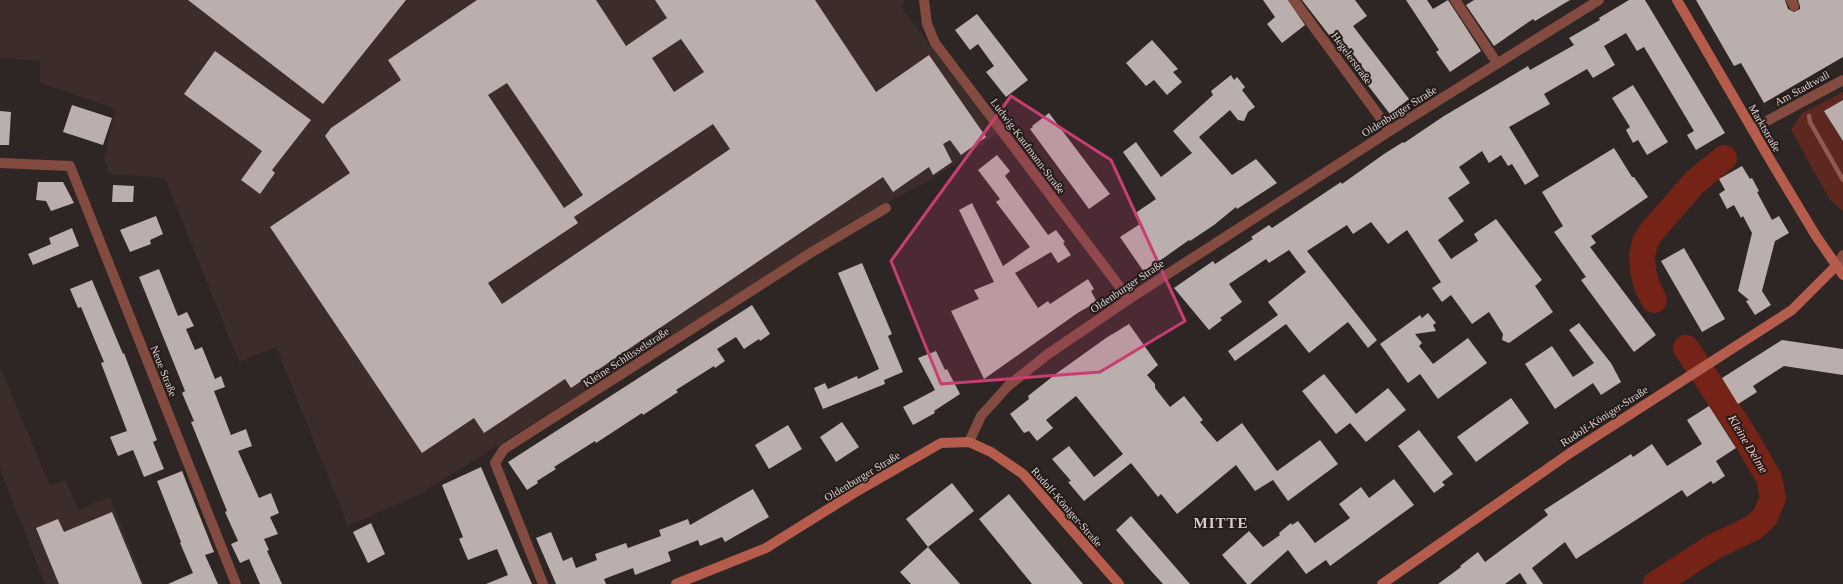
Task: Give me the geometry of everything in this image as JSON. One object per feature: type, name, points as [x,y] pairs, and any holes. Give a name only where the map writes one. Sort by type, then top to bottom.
[{"type":"main road","name":"Marktstraße","points":[[1676,0],[1816,236],[1840,267],[1843,275]]},
{"type":"main road","name":"Rudolf-Königer-Straße","points":[[1382,584],[1494,505],[1711,361],[1792,310],[1840,267]]},
{"type":"main road","name":"Rudolf-Königer-Straße","points":[[969,442],[991,452],[1022,474],[1119,584]]},
{"type":"main road","name":"Oldenburger Straße","points":[[676,584],[766,548],[854,493],[941,443],[969,442]]},
{"type":"street","name":"Ludwig-Kaufmann-Straße","points":[[924,0],[927,24],[935,43],[1129,299]]},
{"type":"street","name":"Hegelerstraße","points":[[1294,0],[1390,131]]},
{"type":"street","points":[[1455,0],[1497,63]]},
{"type":"street","name":"Oldenburger Straße","points":[[969,442],[981,416],[1008,386],[1048,354],[1129,299],[1390,131],[1599,0]]},
{"type":"street","name":"Am Stadtwall","points":[[1755,134],[1843,80]]},
{"type":"street","name":"Neue Straße","points":[[0,163],[70,166],[236,584]]},
{"type":"street","name":"Kleine Schlüsselstraße","points":[[543,584],[495,463],[504,449],[812,252],[886,208]]},
{"type":"street","points":[[1840,267],[1843,255]]},
{"type":"highlighted area","points":[[1011,96],[1111,160],[1185,321],[1100,372],[941,384],[891,261]]},
{"type":"shaded area","points":[[0,0],[905,0],[901,7],[997,134],[934,178],[884,204],[420,494],[348,526],[276,347],[239,362],[165,178],[109,174],[104,158],[116,109],[40,83],[40,61],[0,58]]},
{"type":"shaded area","points":[[1843,92],[1843,211],[1830,200],[1791,130],[1802,113]]},
{"type":"shaded area","points":[[0,367],[50,486],[66,480],[78,510],[110,497],[144,584],[45,584],[0,469]]},
{"type":"building","points":[[188,0],[406,0],[323,104]]},
{"type":"building","points":[[477,0],[596,0],[626,46],[667,18],[655,0],[815,0],[876,92],[929,55],[986,137],[961,155],[950,140],[943,144],[952,162],[933,175],[929,167],[893,192],[883,177],[571,388],[565,379],[484,433],[474,418],[422,453],[270,227],[350,173],[325,136],[331,128],[401,80],[388,60]],"holes":[[[681,39],[704,72],[674,92],[652,58]],[[507,83],[583,195],[564,208],[488,95]],[[713,124],[730,149],[502,304],[488,283],[578,223],[574,217]]]},
{"type":"building","points":[[1263,0],[1288,0],[1305,25],[1282,43],[1267,24],[1275,17]]},
{"type":"building","points":[[1302,0],[1355,0],[1367,16],[1353,26],[1409,99],[1390,114]]},
{"type":"building","points":[[1406,0],[1427,0],[1433,9],[1448,0],[1481,51],[1450,72],[1436,52],[1439,50]]},
{"type":"building","points":[[1474,0],[1570,0],[1535,21],[1533,19],[1494,46],[1466,5]]},
{"type":"building","points":[[1629,0],[1645,0],[1725,133],[1696,150],[1687,135],[1694,131],[1644,47],[1637,51],[1626,33],[1604,46],[1615,65],[1593,78],[1587,69],[1544,94],[1550,104],[1509,127],[1539,176],[1525,185],[1512,164],[1508,166],[1501,155],[1489,163],[1482,151],[1459,167],[1470,183],[1448,198],[1464,221],[1438,240],[1451,259],[1478,241],[1474,234],[1496,219],[1542,280],[1535,286],[1553,312],[1509,343],[1502,340],[1503,334],[1489,312],[1472,324],[1451,295],[1442,302],[1432,288],[1441,282],[1407,230],[1388,244],[1371,222],[1353,234],[1347,225],[1307,251],[1377,340],[1368,348],[1348,322],[1309,353],[1286,324],[1235,361],[1228,351],[1278,315],[1268,302],[1306,272],[1289,250],[1269,263],[1266,259],[1229,284],[1242,302],[1220,318],[1222,320],[1209,330],[1174,288],[1213,261],[1215,264],[1253,239],[1251,237],[1269,225],[1272,228],[1341,182],[1342,184],[1384,154],[1403,142],[1404,143],[1444,116],[1528,66],[1530,70],[1574,45],[1569,38],[1600,20],[1599,18]]},
{"type":"building","points":[[1696,0],[1785,0],[1788,9],[1794,12],[1800,9],[1798,0],[1843,0],[1843,57],[1764,103],[1741,63],[1734,66]]},
{"type":"building","points":[[977,14],[1028,80],[1006,97],[986,72],[994,66],[978,44],[970,50],[955,30]]},
{"type":"building","points":[[1152,40],[1178,69],[1173,72],[1182,82],[1167,95],[1154,80],[1146,86],[1126,63]]},
{"type":"building","points":[[215,51],[311,120],[272,170],[275,173],[260,194],[241,180],[262,151],[184,94]]},
{"type":"building","points":[[1231,75],[1234,80],[1237,77],[1245,87],[1242,90],[1255,107],[1248,112],[1244,121],[1238,120],[1230,110],[1199,137],[1232,175],[1256,159],[1277,183],[1237,209],[1236,207],[1214,225],[1190,241],[1189,240],[1144,272],[1120,237],[1140,224],[1134,214],[1156,199],[1123,152],[1136,142],[1161,177],[1192,153],[1173,131],[1213,95],[1211,91]]},
{"type":"building","points":[[1633,85],[1668,142],[1647,155],[1638,140],[1633,143],[1626,130],[1630,127],[1612,98]]},
{"type":"building","points":[[1843,100],[1843,141],[1824,111]]},
{"type":"building","points":[[72,105],[112,118],[103,145],[63,132]]},
{"type":"building","points":[[0,111],[11,112],[9,145],[0,145]]},
{"type":"building","points":[[1049,113],[1110,194],[1089,209],[1030,129]]},
{"type":"building","points":[[1614,148],[1632,177],[1634,177],[1648,197],[1591,236],[1596,243],[1590,247],[1656,335],[1634,352],[1581,280],[1586,277],[1554,232],[1563,226],[1542,192]]},
{"type":"building","points":[[997,155],[1010,171],[1005,176],[1048,235],[1056,230],[1065,242],[1063,243],[1071,255],[1058,263],[1051,252],[1015,273],[1038,308],[1048,301],[1050,304],[1088,279],[1094,289],[1091,291],[1097,302],[1079,312],[984,379],[951,311],[979,299],[974,290],[994,282],[959,210],[972,203],[1003,266],[1030,247],[996,202],[1000,199],[978,170]]},
{"type":"building","points":[[1742,166],[1750,179],[1752,178],[1759,191],[1757,192],[1772,220],[1779,216],[1789,233],[1775,241],[1762,291],[1771,305],[1755,315],[1746,301],[1749,300],[1738,291],[1752,233],[1743,216],[1741,218],[1734,205],[1727,209],[1719,194],[1725,190],[1719,179]]},
{"type":"building","points":[[38,182],[63,182],[74,203],[51,211],[46,201],[36,200]]},
{"type":"building","points":[[113,185],[134,186],[133,202],[112,202]]},
{"type":"building","points":[[156,216],[163,234],[150,240],[151,244],[130,252],[120,230]]},
{"type":"building","points":[[72,228],[79,246],[33,265],[28,254],[51,244],[49,238]]},
{"type":"building","points":[[1684,248],[1725,319],[1702,332],[1661,261]]},
{"type":"building","points":[[862,263],[892,334],[888,336],[903,372],[884,380],[885,384],[823,409],[814,388],[825,383],[828,389],[857,376],[858,379],[879,369],[838,273]]},
{"type":"building","points":[[159,269],[178,316],[187,312],[194,326],[186,329],[195,350],[202,347],[215,379],[221,376],[225,387],[214,391],[231,435],[246,429],[252,446],[238,451],[259,498],[271,493],[279,513],[270,517],[278,534],[264,539],[269,550],[267,551],[282,584],[260,584],[249,559],[240,563],[231,544],[238,541],[225,512],[227,511],[191,422],[194,421],[182,393],[185,391],[139,277]]},
{"type":"building","points":[[92,280],[123,354],[124,353],[157,440],[153,442],[164,469],[144,477],[133,450],[118,456],[110,437],[127,431],[101,363],[104,362],[81,307],[78,308],[70,289]]},
{"type":"building","points":[[752,305],[770,334],[744,349],[736,337],[717,349],[725,361],[715,368],[714,366],[676,390],[678,392],[643,415],[642,413],[596,443],[595,441],[554,467],[556,469],[537,481],[538,483],[527,490],[508,462]]},
{"type":"building","points":[[1428,313],[1436,323],[1433,325],[1436,331],[1415,334],[1422,343],[1419,346],[1433,364],[1468,338],[1487,363],[1438,399],[1420,374],[1408,383],[1380,344],[1420,315],[1422,318]]},
{"type":"building","points":[[1579,323],[1611,363],[1621,382],[1601,395],[1593,383],[1555,409],[1525,364],[1552,346],[1573,377],[1594,363],[1569,330]]},
{"type":"building","points":[[1129,324],[1158,365],[1147,375],[1155,384],[1155,388],[1170,407],[1184,396],[1203,420],[1200,422],[1217,442],[1242,423],[1277,471],[1320,440],[1338,464],[1288,501],[1273,480],[1255,491],[1236,465],[1177,514],[1161,494],[1158,497],[1131,463],[1084,501],[1068,482],[1071,481],[1052,459],[1069,446],[1094,477],[1123,454],[1076,396],[1046,420],[1053,428],[1037,441],[1029,431],[1024,433],[1010,414],[1029,399],[1028,396],[1057,373],[1106,338]]},
{"type":"building","points":[[1782,340],[1843,349],[1843,375],[1784,366],[1753,386],[1757,392],[1738,404],[1722,378]]},
{"type":"building","points":[[936,351],[945,370],[947,369],[960,394],[934,411],[935,413],[913,425],[903,407],[935,390],[918,358]]},
{"type":"building","points":[[1324,374],[1356,414],[1388,388],[1406,410],[1366,442],[1350,423],[1336,434],[1302,391]]},
{"type":"building","points":[[1511,398],[1529,423],[1476,462],[1457,437]]},
{"type":"building","points":[[1709,406],[1736,448],[1716,461],[1725,476],[1713,484],[1711,481],[1687,497],[1682,490],[1576,559],[1565,542],[1532,568],[1543,584],[1527,584],[1520,573],[1505,584],[1438,584],[1478,552],[1485,562],[1548,515],[1544,510],[1631,454],[1633,457],[1652,444],[1667,466],[1702,444],[1687,420]]},
{"type":"building","points":[[842,422],[859,447],[836,462],[820,437]]},
{"type":"building","points":[[788,425],[802,449],[769,469],[755,445]]},
{"type":"building","points":[[1419,430],[1453,474],[1442,482],[1445,485],[1434,493],[1398,446]]},
{"type":"building","points":[[481,467],[532,584],[486,584],[508,575],[497,549],[468,560],[459,539],[463,537],[442,485]]},
{"type":"building","points":[[182,471],[214,552],[205,555],[218,584],[168,584],[193,573],[157,481]]},
{"type":"building","points":[[1394,479],[1414,505],[1330,566],[1326,560],[1306,574],[1288,550],[1250,584],[1247,584],[1222,555],[1249,531],[1263,547],[1280,535],[1279,533],[1291,523],[1292,525],[1298,521],[1315,543],[1350,518],[1339,504],[1361,487],[1369,498]]},
{"type":"building","points":[[952,483],[974,511],[928,547],[906,519]]},
{"type":"building","points":[[753,489],[769,517],[725,542],[722,537],[700,546],[698,540],[668,552],[671,561],[635,575],[633,568],[604,579],[606,584],[556,584],[536,538],[551,532],[563,561],[572,557],[576,568],[597,560],[595,554],[626,543],[628,548],[661,536],[659,530],[688,519],[690,525]]},
{"type":"building","points":[[1009,494],[1083,584],[1032,584],[979,519]]},
{"type":"building","points":[[112,512],[142,584],[59,584],[36,528],[58,519],[64,532]]},
{"type":"building","points":[[1131,516],[1190,584],[1163,584],[1152,572],[1116,530]]},
{"type":"building","points":[[371,523],[385,554],[368,563],[353,532]]},
{"type":"building","points":[[928,547],[960,584],[911,584],[900,572]]},
{"type":"waterway","points":[[1809,116],[1810,122],[1843,180]]},
{"type":"waterway","name":"Kleine Delme","points":[[1654,300],[1647,286],[1643,271],[1642,256],[1645,242],[1653,230],[1694,183],[1724,158]]},
{"type":"waterway","name":"Kleine Delme","points":[[1656,584],[1713,547],[1753,528],[1765,517],[1773,498],[1769,478],[1739,427],[1686,348]]},
{"type":"district","name":"MITTE","points":[[1221,523]]}]
